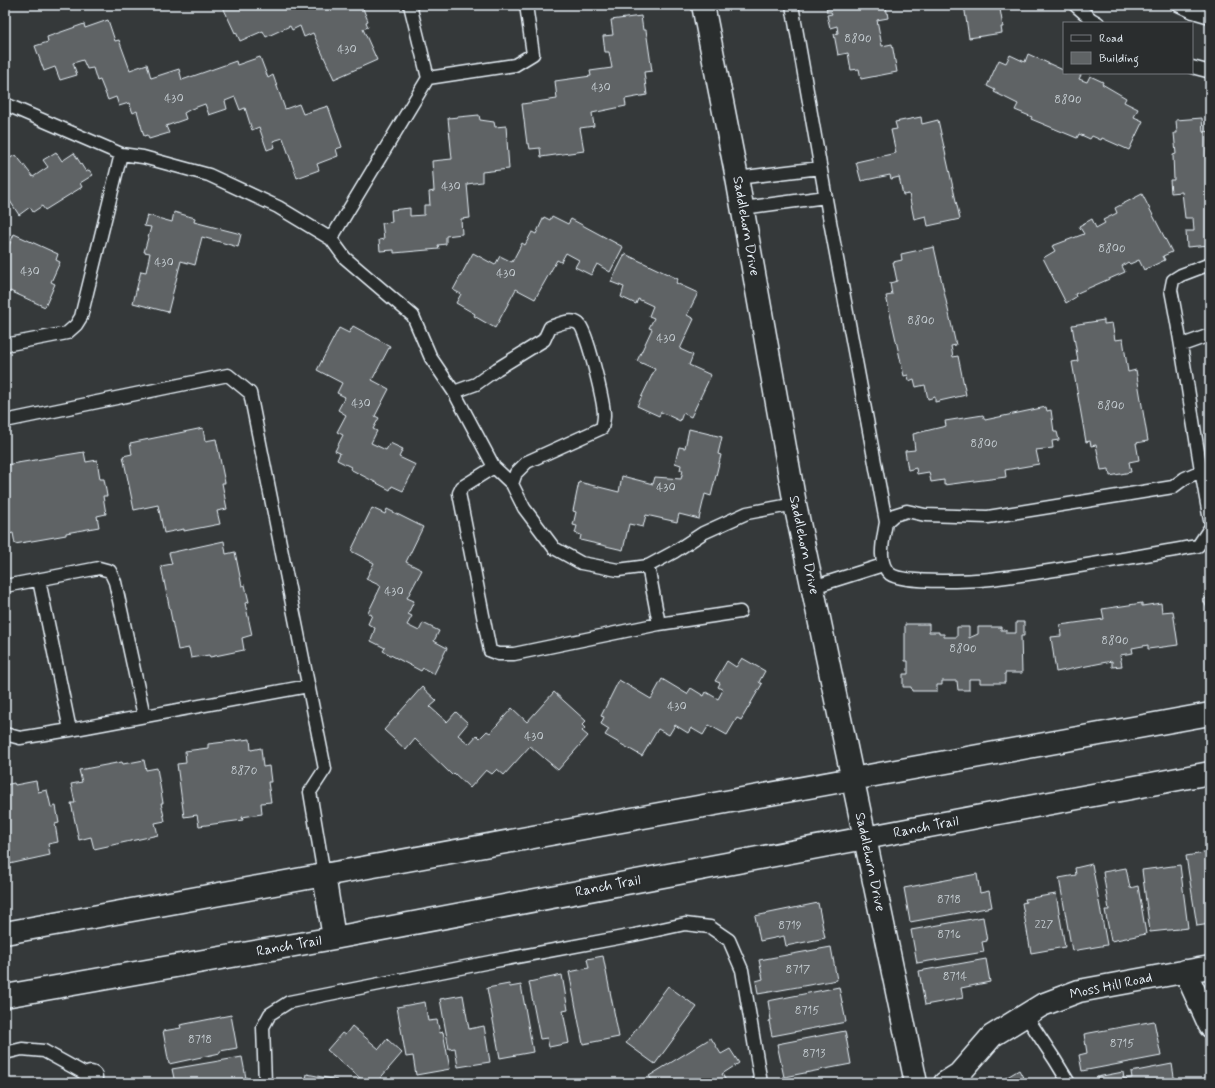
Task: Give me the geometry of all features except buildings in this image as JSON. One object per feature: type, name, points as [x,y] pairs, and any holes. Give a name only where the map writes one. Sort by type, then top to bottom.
[{"type":"main road","name":"Saddlehorn Drive","points":[[703,5],[743,208],[795,504],[916,1083]]},
{"type":"main road","points":[[5,933],[1210,714]]},
{"type":"main road","name":"Ranch Trail","points":[[5,996],[334,938],[1210,773]]},
{"type":"main road","points":[[324,875],[334,938]]},
{"type":"main road","name":"Moss Hill Road","points":[[945,1083],[959,1074],[992,1036],[1042,1006],[1079,990],[1210,966]]},
{"type":"main road","points":[[1185,971],[1210,1026]]},
{"type":"main road","points":[[5,1008],[32,991]]},
{"type":"lane","points":[[331,239],[428,78],[410,5]]},
{"type":"lane","points":[[428,78],[515,65],[533,54],[526,5]]},
{"type":"lane","points":[[792,5],[820,168],[886,522],[882,556],[883,565],[890,574],[901,578],[922,581],[996,579],[1198,546],[1210,528]]},
{"type":"lane","points":[[1075,5],[1096,22]]},
{"type":"lane","points":[[1178,5],[1193,12],[1210,17]]},
{"type":"lane","points":[[1193,67],[1208,71],[1210,70]]},
{"type":"lane","points":[[5,104],[120,154],[143,157],[209,175],[278,207],[331,239],[345,258],[413,316],[431,358],[454,392],[494,467],[512,484],[524,508],[554,548],[581,563],[618,570],[648,566],[703,534],[747,513],[795,504]]},
{"type":"lane","points":[[5,345],[67,333],[76,325],[81,317],[120,154]]},
{"type":"lane","points":[[737,178],[820,168]]},
{"type":"lane","points":[[743,208],[826,197]]},
{"type":"lane","points":[[1210,264],[1181,275],[1173,280],[1171,290],[1182,345],[1200,471],[1210,520]]},
{"type":"lane","points":[[454,392],[476,384],[544,340],[550,327],[571,321],[579,324],[584,332],[591,352],[604,416],[602,428],[527,462],[516,473],[512,484]]},
{"type":"lane","points":[[1182,345],[1210,335]]},
{"type":"lane","points":[[5,421],[228,375],[250,393],[324,769],[310,792],[324,875]]},
{"type":"lane","points":[[494,467],[462,487],[459,493],[490,651],[498,654],[514,654],[659,624],[740,612]]},
{"type":"lane","points":[[886,522],[894,514],[907,512],[925,515],[988,517],[1173,487],[1200,471]]},
{"type":"lane","points":[[813,587],[883,565]]},
{"type":"lane","points":[[648,566],[659,624]]},
{"type":"lane","points":[[5,586],[100,568],[110,571],[115,582],[144,716]]},
{"type":"lane","points":[[39,580],[70,730]]},
{"type":"lane","points":[[5,734],[20,738],[308,686]]},
{"type":"lane","points":[[265,1083],[263,1027],[270,1014],[289,1002],[685,924],[710,927],[729,940],[742,970],[761,1083]]},
{"type":"lane","points":[[1026,1016],[1069,1083]]},
{"type":"lane","points":[[5,1053],[22,1049],[44,1051],[90,1080]]}]
